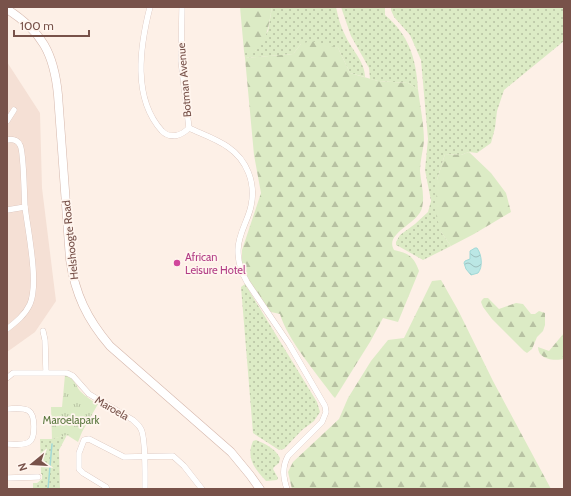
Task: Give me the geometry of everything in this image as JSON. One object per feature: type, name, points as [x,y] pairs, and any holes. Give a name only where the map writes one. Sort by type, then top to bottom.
[{"type":"main road","name":"Helshoogte Road","points":[[7,9],[29,25],[38,36],[46,48],[55,70],[70,260],[75,285],[88,316],[110,346],[231,452],[260,489]]},
{"type":"street","points":[[150,7],[143,38],[141,58],[141,76],[145,100],[156,124],[164,133],[174,136],[179,135],[189,128],[227,146],[238,155],[245,164],[252,183],[252,195],[251,206],[241,233],[238,248],[238,261],[247,282],[289,344],[325,406],[326,412],[322,422],[288,456],[285,462],[283,469],[287,489]]},
{"type":"street","name":"Botman Avenue","points":[[182,7],[181,61],[189,128]]},
{"type":"street","points":[[7,121],[14,110]]},
{"type":"street","points":[[7,140],[13,139],[18,141],[22,150],[25,207],[34,277],[34,292],[30,304],[25,313],[7,328]]},
{"type":"street","points":[[7,210],[25,207]]},
{"type":"street","points":[[44,330],[46,372]]},
{"type":"street","name":"Maroela","points":[[7,378],[13,373],[67,373],[73,376],[89,394],[133,420],[142,430],[145,489]]},
{"type":"street","points":[[7,409],[23,409],[30,412],[33,419],[34,435],[26,444],[7,444]]},
{"type":"street","points":[[107,489],[79,469],[79,453],[84,440],[89,439],[124,457],[173,456],[184,466],[202,489]]},
{"type":"street","points":[[7,478],[38,477]]},
{"type":"shaded area","points":[[7,62],[40,113],[42,188],[56,301],[35,332],[7,352]]},
{"type":"green space","points":[[240,7],[272,7],[269,25],[263,42],[255,51],[244,51]]},
{"type":"green space","points":[[272,7],[336,7],[343,30],[361,61],[365,77],[350,73],[338,48],[301,44],[293,54],[245,58],[244,51],[255,51],[268,31]]},
{"type":"green space","points":[[341,7],[385,7],[385,15],[400,31],[410,48],[415,67],[418,89],[408,83],[370,79],[369,68],[351,36]]},
{"type":"green space","points":[[391,7],[564,7],[564,41],[504,90],[497,111],[491,143],[477,153],[469,152],[461,155],[445,154],[437,180],[441,232],[451,246],[423,260],[396,245],[400,235],[428,212],[431,201],[425,170],[428,139],[421,60],[410,35],[394,17]]},
{"type":"green space","points":[[311,41],[338,48],[350,73],[378,81],[408,83],[418,89],[424,135],[420,164],[423,194],[422,208],[415,219],[397,233],[392,244],[394,250],[407,254],[413,259],[419,271],[398,322],[383,318],[370,342],[335,398],[296,345],[280,314],[271,312],[252,286],[242,267],[242,250],[261,193],[254,155],[245,58],[293,54],[301,44]]},
{"type":"green space","points":[[469,152],[491,173],[506,193],[511,212],[451,246],[441,232],[436,215],[437,180],[445,154],[461,155]]},
{"type":"green space","points":[[441,280],[551,489],[292,489],[288,472],[293,462],[339,419],[348,398],[371,361],[388,340],[404,338],[432,281]]},
{"type":"green space","points":[[245,284],[317,402],[320,412],[314,421],[302,430],[284,449],[279,450],[253,433],[241,287]]},
{"type":"green space","points":[[484,298],[488,298],[499,309],[516,303],[523,304],[531,314],[535,314],[539,311],[545,313],[545,325],[543,331],[537,337],[532,349],[527,353],[524,351],[492,319],[481,302]]},
{"type":"green space","points":[[564,333],[564,359],[552,360],[541,355],[538,347],[549,351]]},
{"type":"green space","name":"Maroelapark","points":[[65,375],[72,379],[82,393],[98,404],[78,442],[67,435],[52,439],[51,407],[62,407]]},
{"type":"green space","points":[[67,435],[59,450],[60,489],[33,489],[33,483],[37,483],[42,479],[40,439],[51,439]]},
{"type":"green space","points":[[256,440],[273,449],[280,458],[279,463],[273,469],[278,478],[277,480],[266,481],[252,462],[250,453],[251,447],[253,441]]},
{"type":"water","points":[[477,248],[480,254],[481,264],[478,273],[471,275],[466,269],[464,263],[470,259],[470,251]]},
{"type":"waterway","points":[[48,489],[52,444]]},
{"type":"place","name":"African Leisure Hotel","points":[[177,263]]}]
